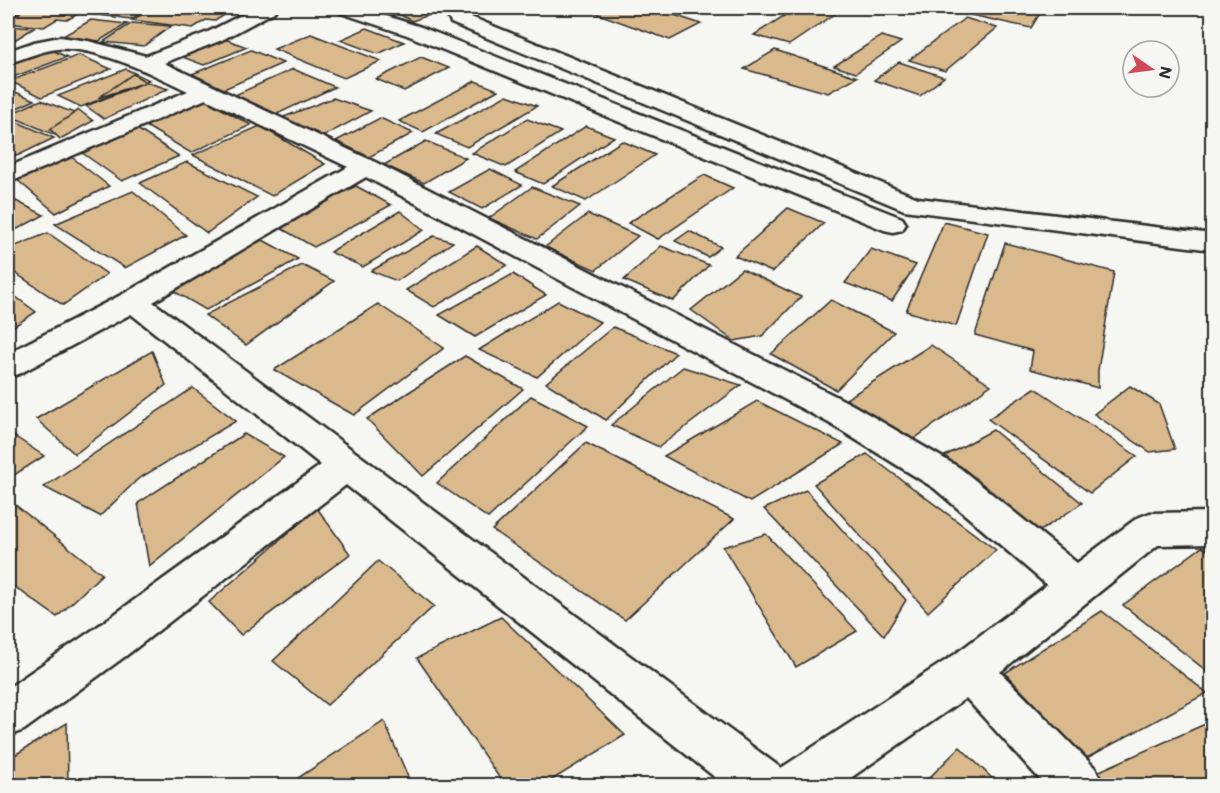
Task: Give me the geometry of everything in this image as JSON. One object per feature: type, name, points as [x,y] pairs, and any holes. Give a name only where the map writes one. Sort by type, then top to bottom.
[{"type":"street","points":[[8,10],[12,8]]},
{"type":"street","points":[[147,63],[214,36],[268,8]]},
{"type":"street","points":[[344,8],[414,31],[894,224]]},
{"type":"street","points":[[453,8],[458,19],[913,205],[1212,242]]},
{"type":"street","points":[[8,57],[41,46],[60,43],[88,47],[147,63],[366,167],[841,414],[947,478],[1076,586]]},
{"type":"street","points":[[8,176],[206,91]]},
{"type":"street","points":[[8,366],[133,301],[366,167]]},
{"type":"street","points":[[133,301],[765,786]]},
{"type":"street","points":[[8,714],[112,641],[347,465]]},
{"type":"street","points":[[797,786],[969,670],[1150,529],[1212,528]]},
{"type":"street","points":[[969,670],[1078,786]]},
{"type":"building","points":[[19,8],[85,10],[67,20],[57,19],[44,27],[8,23],[8,15]]},
{"type":"building","points":[[103,8],[150,8],[131,19],[91,14]]},
{"type":"building","points":[[153,8],[226,14],[215,21],[206,20],[193,28],[132,20]]},
{"type":"building","points":[[411,8],[433,8],[441,11],[412,21],[396,13]]},
{"type":"building","points":[[582,8],[653,8],[701,24],[670,40]]},
{"type":"building","points":[[796,8],[837,8],[841,10],[789,45],[754,35]]},
{"type":"building","points":[[877,8],[911,8],[900,14]]},
{"type":"building","points":[[977,8],[1043,8],[1031,28],[971,15]]},
{"type":"building","points":[[965,18],[997,28],[945,71],[909,60]]},
{"type":"building","points":[[91,20],[127,24],[99,41],[63,36]]},
{"type":"building","points":[[132,23],[171,26],[144,46],[103,42]]},
{"type":"building","points":[[8,26],[34,28],[8,44]]},
{"type":"building","points":[[367,28],[404,42],[378,54],[340,40]]},
{"type":"building","points":[[311,34],[381,61],[344,78],[274,49]]},
{"type":"building","points":[[881,36],[901,42],[856,73],[834,66]]},
{"type":"building","points":[[219,37],[247,47],[204,65],[177,55]]},
{"type":"building","points":[[43,46],[67,57],[8,79],[8,59]]},
{"type":"building","points":[[251,50],[283,63],[224,89],[192,74]]},
{"type":"building","points":[[775,50],[857,77],[828,93],[744,69]]},
{"type":"building","points":[[79,55],[111,69],[42,97],[10,81]]},
{"type":"building","points":[[421,57],[449,68],[404,91],[376,79]]},
{"type":"building","points":[[899,62],[944,77],[920,96],[874,80]]},
{"type":"building","points":[[126,69],[149,80],[81,107],[58,96]]},
{"type":"building","points":[[293,69],[335,87],[277,114],[235,95]]},
{"type":"building","points":[[133,74],[146,82],[98,98]]},
{"type":"building","points":[[475,81],[498,90],[423,132],[399,121]]},
{"type":"building","points":[[146,82],[168,89],[104,119],[86,106]]},
{"type":"building","points":[[8,89],[35,100],[8,112]]},
{"type":"building","points":[[507,95],[537,106],[467,147],[436,134]]},
{"type":"building","points":[[200,97],[251,125],[191,153],[141,123]]},
{"type":"building","points":[[333,98],[371,111],[322,137],[281,118]]},
{"type":"building","points":[[41,100],[89,119],[55,135],[8,115]]},
{"type":"building","points":[[79,110],[93,121],[60,139],[50,129]]},
{"type":"building","points":[[8,118],[54,138],[17,156],[8,151]]},
{"type":"building","points":[[380,118],[413,133],[369,157],[336,141]]},
{"type":"building","points":[[527,119],[561,132],[506,167],[472,153]]},
{"type":"building","points":[[260,126],[325,164],[272,196],[193,155]]},
{"type":"building","points":[[586,126],[614,137],[543,184],[515,172]]},
{"type":"building","points":[[134,127],[179,156],[122,181],[78,150]]},
{"type":"building","points":[[426,141],[466,158],[424,183],[384,165]]},
{"type":"building","points":[[622,141],[655,155],[586,201],[552,186]]},
{"type":"building","points":[[69,155],[109,186],[56,213],[15,178]]},
{"type":"building","points":[[187,162],[257,197],[207,233],[140,183]]},
{"type":"building","points":[[490,169],[522,185],[482,209],[449,192]]},
{"type":"building","points":[[704,175],[733,188],[658,239],[628,223]]},
{"type":"building","points":[[356,186],[391,205],[314,247],[275,225]]},
{"type":"building","points":[[532,187],[580,206],[537,239],[489,218]]},
{"type":"building","points":[[133,191],[186,235],[125,268],[55,224]]},
{"type":"building","points":[[8,197],[44,215],[8,234]]},
{"type":"building","points":[[788,208],[824,223],[772,272],[735,256]]},
{"type":"building","points":[[400,211],[424,230],[363,267],[330,252]]},
{"type":"building","points":[[588,214],[638,236],[596,270],[545,247]]},
{"type":"building","points":[[944,222],[988,233],[956,326],[906,311]]},
{"type":"building","points":[[689,231],[721,247],[708,257],[675,241]]},
{"type":"building","points":[[48,233],[107,274],[63,305],[8,268],[8,249]]},
{"type":"building","points":[[434,236],[453,242],[397,281],[371,271]]},
{"type":"building","points":[[259,238],[298,259],[206,310],[170,289]]},
{"type":"building","points":[[1005,243],[1114,272],[1098,370],[1098,388],[1030,369],[1033,351],[975,335]]},
{"type":"building","points":[[477,246],[507,265],[434,307],[406,290]]},
{"type":"building","points":[[661,246],[709,265],[673,301],[624,280]]},
{"type":"building","points":[[871,249],[916,265],[892,301],[845,283]]},
{"type":"building","points":[[302,265],[334,281],[246,345],[205,315]]},
{"type":"building","points":[[742,269],[801,297],[762,336],[734,341],[691,310]]},
{"type":"building","points":[[513,274],[546,295],[475,337],[439,315]]},
{"type":"building","points":[[8,291],[36,312],[8,330]]},
{"type":"building","points":[[831,300],[894,332],[836,390],[771,354]]},
{"type":"building","points":[[558,301],[600,322],[537,377],[479,350]]},
{"type":"building","points":[[378,304],[444,348],[354,415],[274,370]]},
{"type":"building","points":[[613,327],[676,353],[606,420],[546,383]]},
{"type":"building","points":[[931,345],[991,385],[905,445],[846,399]]},
{"type":"building","points":[[152,351],[166,385],[75,454],[36,419]]},
{"type":"building","points":[[465,356],[523,389],[423,476],[367,419]]},
{"type":"building","points":[[683,367],[741,385],[659,447],[611,425]]},
{"type":"building","points":[[1130,386],[1159,404],[1175,449],[1150,452],[1094,414]]},
{"type":"building","points":[[193,388],[236,421],[138,479],[100,516],[44,487]]},
{"type":"building","points":[[1035,388],[1137,456],[1090,493],[988,419]]},
{"type":"building","points":[[531,396],[588,426],[488,518],[437,483]]},
{"type":"building","points":[[757,401],[843,444],[750,502],[664,456]]},
{"type":"building","points":[[993,430],[1082,503],[1034,535],[945,456]]},
{"type":"building","points":[[8,432],[44,456],[8,479]]},
{"type":"building","points":[[244,434],[284,457],[149,566],[138,503]]},
{"type":"building","points":[[586,443],[734,519],[625,620],[492,530]]},
{"type":"building","points":[[867,454],[996,550],[928,612],[814,484]]},
{"type":"building","points":[[806,490],[906,600],[884,636],[764,509]]},
{"type":"building","points":[[8,499],[102,574],[57,617],[8,582]]},
{"type":"building","points":[[317,508],[350,554],[241,635],[209,602]]},
{"type":"building","points":[[766,534],[857,631],[796,667],[723,547]]},
{"type":"building","points":[[1202,547],[1212,553],[1212,669],[1208,672],[1123,605]]},
{"type":"building","points":[[378,561],[434,606],[327,705],[273,661]]},
{"type":"building","points":[[1102,611],[1207,693],[1085,759],[1005,673]]},
{"type":"building","points":[[501,617],[625,735],[542,786],[505,786],[417,658]]},
{"type":"building","points":[[384,721],[412,786],[286,786]]},
{"type":"building","points":[[1212,721],[1212,786],[1108,786],[1095,773]]},
{"type":"building","points":[[67,723],[68,786],[8,786],[8,759]]},
{"type":"building","points":[[960,747],[1000,786],[921,786]]}]
